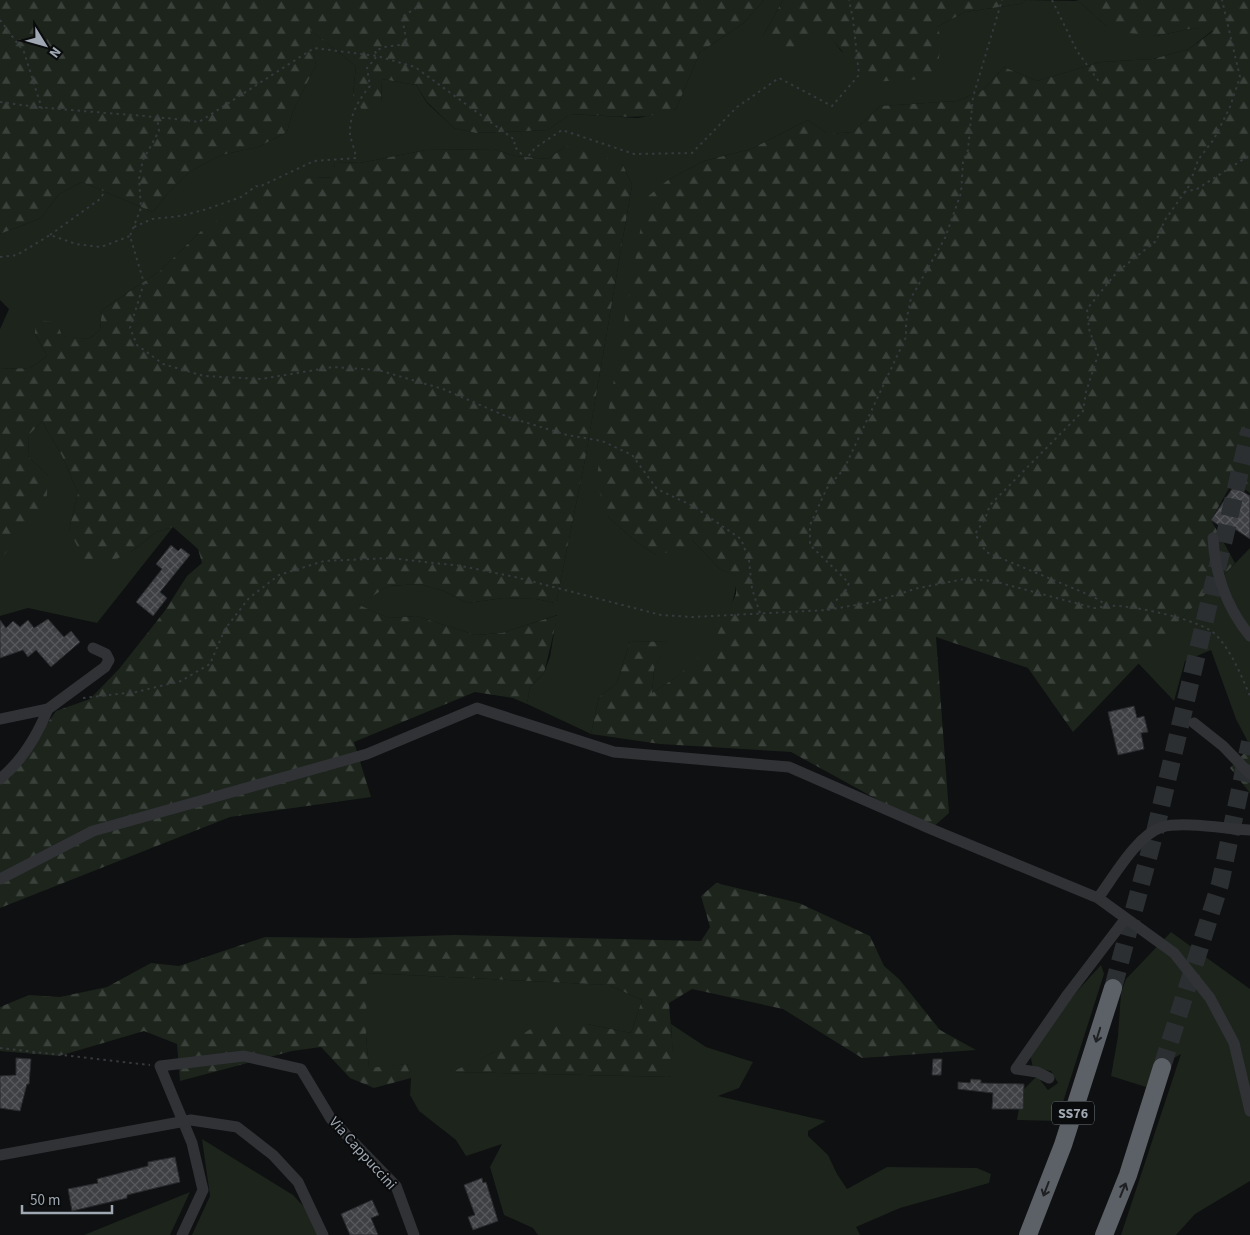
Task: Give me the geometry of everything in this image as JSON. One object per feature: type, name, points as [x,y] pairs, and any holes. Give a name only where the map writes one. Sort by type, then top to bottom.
[{"type":"highway","name":"SS76","points":[[1028,1235],[1063,1145],[1112,988]]},
{"type":"highway","points":[[1104,1235],[1128,1175],[1162,1067]]},
{"type":"street","points":[[1213,538],[1214,562],[1223,591],[1250,636]]},
{"type":"street","points":[[0,719],[48,709],[106,667],[109,660],[106,654],[93,648]]},
{"type":"street","points":[[0,879],[93,831],[367,754],[477,708],[614,752],[789,767],[931,830],[1098,898],[1174,953],[1210,998],[1234,1043],[1250,1111]]},
{"type":"street","points":[[0,779],[12,769],[29,748],[48,709]]},
{"type":"street","points":[[1194,722],[1223,746],[1250,774]]},
{"type":"street","points":[[1098,898],[1140,843],[1151,833],[1162,827],[1177,826],[1250,830]]},
{"type":"street","points":[[1049,1078],[1037,1072],[1016,1069],[1068,994],[1126,918]]},
{"type":"street","name":"Via Cappuccini","points":[[160,1066],[244,1056],[301,1069],[331,1119],[396,1186],[414,1235]]},
{"type":"street","points":[[160,1066],[192,1143],[203,1190],[182,1235]]},
{"type":"street","points":[[0,1155],[191,1120],[237,1127],[273,1155],[298,1182],[323,1235]]},
{"type":"path","points":[[377,56],[374,51],[384,47],[408,44],[402,17],[419,6],[416,0]]},
{"type":"path","points":[[0,102],[42,108],[157,116],[199,122],[314,48],[377,56],[416,67],[515,140],[514,146],[526,158],[535,148],[562,130],[634,154],[692,153],[736,107],[779,78],[832,106],[859,75],[854,19],[849,0]]},
{"type":"path","points":[[827,610],[846,590],[848,583],[810,545],[810,525],[827,488],[844,469],[906,338],[906,322],[911,298],[945,238],[956,210],[962,188],[963,162],[968,150],[973,97],[1002,0]]},
{"type":"path","points":[[1052,0],[1077,51],[1100,83]]},
{"type":"path","points":[[1108,606],[1094,597],[986,552],[975,534],[985,519],[990,504],[1082,411],[1098,356],[1088,329],[1086,309],[1117,272],[1156,241],[1165,220],[1189,186],[1198,160],[1214,139],[1230,107],[1240,77],[1222,0]]},
{"type":"path","points":[[0,20],[24,52],[42,108]]},
{"type":"path","points":[[134,227],[152,219],[182,216],[241,197],[256,186],[260,187],[314,161],[356,158],[350,135],[352,115],[370,86],[367,68],[377,56]]},
{"type":"path","points":[[157,116],[159,131],[143,160],[139,179],[141,208],[130,236],[144,283],[130,328],[137,345],[163,364],[204,376],[261,379],[333,367],[378,370],[443,389],[508,417],[567,435],[602,441],[632,455],[657,489],[692,506],[741,539],[749,560],[752,589],[760,613]]},
{"type":"path","points":[[1184,192],[1197,189],[1250,155]]},
{"type":"path","points":[[0,257],[17,255],[50,235],[100,199],[104,193]]},
{"type":"path","points":[[50,235],[76,244],[101,247],[130,236]]},
{"type":"path","points":[[82,698],[136,692],[181,681],[210,664],[225,629],[249,598],[279,575],[324,561],[390,558],[461,566],[524,579],[661,615],[693,617],[827,610],[873,602],[918,588],[964,579],[993,581],[1094,608],[1108,606],[1127,607],[1188,620],[1215,633],[1226,647],[1250,696]]},
{"type":"path","points":[[0,1048],[89,1060],[160,1066]]},
{"type":"green space","points":[[0,0],[764,0],[744,23],[700,52],[676,109],[637,117],[570,114],[548,130],[476,133],[454,128],[427,102],[416,85],[382,79],[381,103],[366,117],[353,95],[356,66],[310,30],[316,65],[293,111],[287,132],[258,147],[221,155],[189,172],[168,193],[153,212],[82,182],[59,194],[41,218],[0,234]]},
{"type":"green space","points":[[764,0],[783,0],[763,36],[828,34],[842,52],[937,27],[965,12],[1020,4],[1026,0],[1079,1],[1105,25],[1157,36],[1193,28],[1213,30],[1189,49],[1153,59],[1101,62],[1037,81],[1004,67],[983,90],[957,101],[880,106],[853,132],[828,134],[808,120],[751,149],[704,161],[668,180],[608,517],[638,543],[656,555],[691,539],[720,569],[737,576],[736,585],[726,620],[713,645],[685,671],[652,693],[654,669],[668,642],[630,641],[617,683],[599,697],[591,734],[527,704],[530,687],[544,673],[550,657],[557,615],[502,633],[475,635],[416,616],[389,618],[358,605],[388,586],[419,584],[444,591],[467,603],[504,598],[536,599],[556,603],[585,460],[632,185],[623,165],[566,146],[548,159],[515,156],[494,149],[426,150],[360,163],[335,162],[334,178],[315,177],[201,231],[160,271],[102,310],[100,330],[89,339],[35,334],[47,356],[30,368],[0,369],[0,329],[9,309],[0,300],[0,234],[41,218],[59,194],[82,182],[153,212],[168,193],[189,172],[221,155],[258,147],[287,132],[293,111],[316,65],[309,29],[356,66],[353,95],[381,103],[382,79],[416,85],[427,103],[454,128],[476,133],[548,130],[570,114],[638,118],[676,109],[700,52],[744,23]]},
{"type":"green space","points":[[783,0],[1026,0],[1020,4],[965,12],[937,27],[942,40],[936,74],[925,79],[869,82],[828,35],[779,52],[763,36]]},
{"type":"green space","points":[[1075,0],[1250,0],[1250,493],[1233,481],[1211,520],[1235,563],[1073,732],[1028,668],[936,637],[949,813],[931,829],[791,752],[660,744],[591,734],[599,697],[617,683],[630,641],[669,642],[654,669],[652,693],[675,678],[712,646],[736,594],[736,576],[720,569],[692,540],[682,549],[656,555],[638,543],[608,517],[596,481],[646,198],[668,180],[704,161],[751,149],[808,120],[828,134],[853,132],[880,106],[957,101],[983,90],[1004,67],[1037,81],[1101,62],[1153,59],[1189,49],[1213,31],[1193,28],[1157,36],[1128,33],[1105,25],[1079,1]]},
{"type":"green space","points":[[566,146],[587,150],[623,165],[632,185],[585,460],[556,603],[536,599],[504,598],[467,603],[444,591],[419,584],[388,586],[359,605],[389,618],[416,616],[475,635],[502,633],[558,615],[544,673],[530,687],[527,704],[513,698],[475,692],[354,742],[371,797],[230,817],[0,908],[0,782],[15,770],[56,711],[90,699],[119,669],[164,612],[187,576],[202,563],[198,549],[173,527],[156,532],[131,552],[110,562],[85,561],[69,530],[78,493],[62,456],[42,421],[29,435],[28,456],[48,476],[46,508],[2,557],[0,556],[0,369],[30,368],[47,356],[35,334],[35,320],[57,322],[62,336],[89,339],[100,330],[102,310],[160,271],[201,231],[263,190],[315,177],[333,178],[335,162],[360,163],[426,150],[494,149],[515,156],[548,159]]},
{"type":"green space","points":[[42,421],[62,456],[78,493],[69,530],[131,552],[156,532],[173,527],[97,623],[28,608],[0,616],[0,556],[2,556],[48,476],[28,456],[29,435]]},
{"type":"green space","points":[[1250,548],[1249,744],[1236,719],[1211,650],[1185,661],[1174,701],[1138,663]]},
{"type":"green space","points":[[1250,743],[1250,793],[1230,768],[1249,748]]},
{"type":"green space","points":[[716,883],[799,903],[870,936],[884,966],[899,979],[940,1030],[976,1050],[862,1058],[783,1009],[692,989],[669,1003],[675,1077],[452,1072],[494,1052],[537,1025],[587,1024],[631,1033],[642,1000],[609,985],[367,973],[366,1037],[369,1068],[407,1064],[411,1078],[374,1088],[350,1078],[321,1047],[292,1051],[180,1081],[177,1044],[144,1031],[59,1056],[0,1051],[0,1007],[29,995],[60,997],[107,987],[151,963],[179,966],[265,937],[357,938],[455,935],[701,941],[710,927],[701,896]]},
{"type":"green space","points":[[1171,932],[1250,989],[1250,1181],[1195,1214],[1176,1235],[1121,1235],[1181,1054],[1152,1071],[1146,1087],[1111,1076],[1118,1036],[1121,993],[1126,979]]},
{"type":"green space","points":[[1101,965],[1104,974],[1057,1121],[1017,1120],[1022,1091],[1037,1076],[1048,1090],[1058,1083],[1051,1071],[1033,1068],[1030,1054],[1038,1034]]},
{"type":"green space","points":[[366,973],[609,985],[642,1000],[631,1033],[587,1024],[494,1052],[454,1072],[674,1077],[671,1024],[706,1047],[753,1062],[739,1088],[718,1096],[826,1121],[808,1131],[808,1136],[828,1155],[847,1189],[887,1167],[977,1168],[991,1174],[989,1183],[900,1208],[856,1227],[860,1235],[538,1235],[533,1228],[504,1215],[490,1167],[502,1144],[466,1156],[456,1140],[419,1111],[410,1095],[411,1079],[407,1064],[369,1069],[366,1037]]},
{"type":"green space","points":[[202,1139],[293,1195],[305,1208],[318,1235],[192,1235],[210,1196]]},
{"type":"green space","points":[[190,1192],[170,1235],[84,1235]]},
{"type":"building","points":[[1234,486],[1250,496],[1250,539],[1232,527],[1229,532],[1211,520]]},
{"type":"building","points":[[171,545],[178,551],[181,548],[190,555],[160,592],[167,598],[153,616],[136,602],[162,569],[156,564]]},
{"type":"building","points":[[48,619],[64,637],[71,631],[80,642],[51,667],[36,650],[28,657],[23,650],[0,658],[0,620],[6,628],[13,621],[20,627],[28,620],[34,628]]},
{"type":"building","points":[[1134,706],[1137,718],[1144,716],[1148,732],[1141,733],[1144,749],[1118,755],[1108,712]]},
{"type":"building","points":[[16,1058],[31,1059],[29,1084],[27,1084],[20,1111],[0,1108],[0,1076],[16,1075]]},
{"type":"building","points":[[933,1059],[942,1059],[941,1075],[932,1075]]},
{"type":"building","points":[[971,1079],[981,1080],[981,1083],[1024,1084],[1023,1109],[992,1109],[993,1093],[958,1089],[958,1082],[970,1083]]},
{"type":"building","points":[[175,1157],[180,1182],[127,1195],[127,1198],[72,1211],[68,1189],[98,1183],[97,1179],[148,1166],[148,1162]]},
{"type":"building","points":[[482,1178],[483,1183],[486,1182],[498,1221],[473,1230],[468,1217],[475,1215],[464,1185]]},
{"type":"building","points":[[372,1200],[379,1215],[371,1218],[378,1235],[350,1235],[341,1214]]},
{"type":"tunnel","points":[[1113,988],[1155,832],[1250,429]]},
{"type":"tunnel","points":[[1162,1067],[1220,884],[1250,742]]}]
